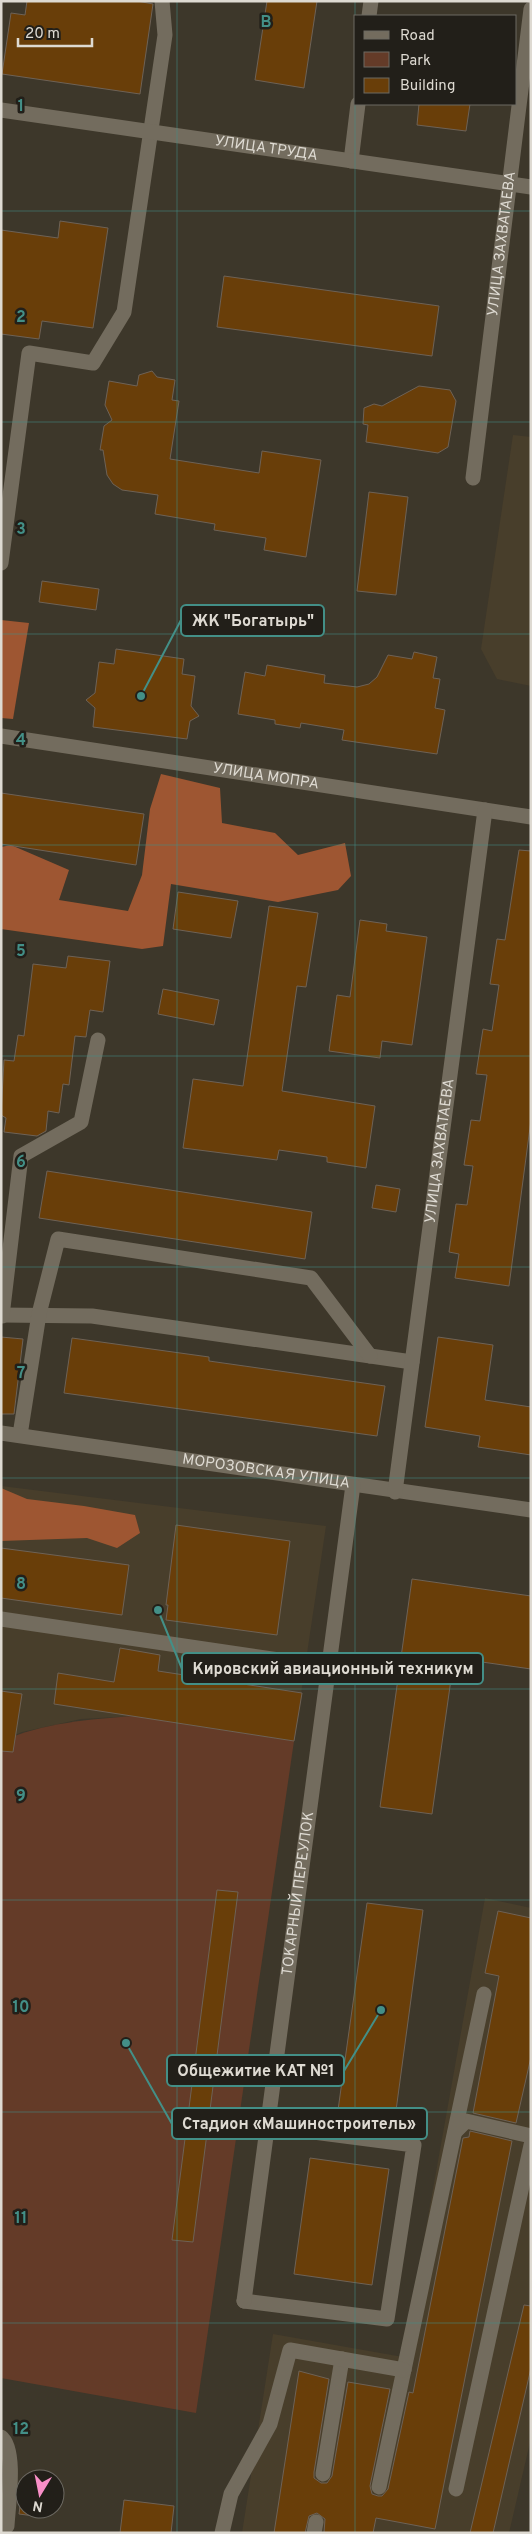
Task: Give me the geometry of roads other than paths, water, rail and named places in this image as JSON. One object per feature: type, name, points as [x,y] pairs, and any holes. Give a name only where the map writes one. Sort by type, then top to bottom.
[{"type":"street","points":[[1,563],[29,353],[93,363],[124,312],[165,35],[162,1]]},
{"type":"street","points":[[369,15],[371,1]]},
{"type":"street","name":"УЛИЦА ЗАХВАТАЕВА","points":[[473,478],[531,9]]},
{"type":"street","points":[[351,161],[358,105]]},
{"type":"street","name":"УЛИЦА ТРУДА","points":[[1,110],[531,187]]},
{"type":"street","name":"УЛИЦА МОПРА","points":[[1,736],[531,817]]},
{"type":"street","name":"УЛИЦА ЗАХВАТАЕВА","points":[[395,1492],[485,810]]},
{"type":"street","points":[[98,1040],[81,1122],[21,1156],[2,1316],[39,1314],[92,1316],[412,1362]]},
{"type":"street","points":[[20,1435],[39,1314],[58,1239],[311,1278],[370,1356]]},
{"type":"street","name":"МОРОЗОВСКАЯ УЛИЦА","points":[[1,1432],[395,1492],[531,1510]]},
{"type":"street","name":"ТОКАРНЫЙ ПЕРЕУЛОК","points":[[267,2126],[414,2145],[387,2319],[244,2302],[267,2126],[327,1667],[353,1485]]},
{"type":"street","points":[[1,1619],[327,1667]]},
{"type":"street","points":[[379,2487],[484,1994]]},
{"type":"street","points":[[455,2132],[466,2121],[531,2136]]},
{"type":"street","points":[[456,2489],[531,2145]]},
{"type":"street","points":[[222,2533],[231,2494],[270,2424],[290,2350],[404,2370]]},
{"type":"street","points":[[323,2474],[342,2359]]},
{"type":"street","points":[[1,2437],[5,2440],[10,2458],[7,2526],[1,2530]]},
{"type":"place","name":"ЖК \"Богатырь\"","points":[[141,696]]},
{"type":"place","name":"Кировский авиационный техникум","points":[[158,1610]]},
{"type":"place","name":"Общежитие КАТ №1","points":[[381,2010]]},
{"type":"place","name":"Стадион «Машиностроитель»","points":[[126,2043]]}]
